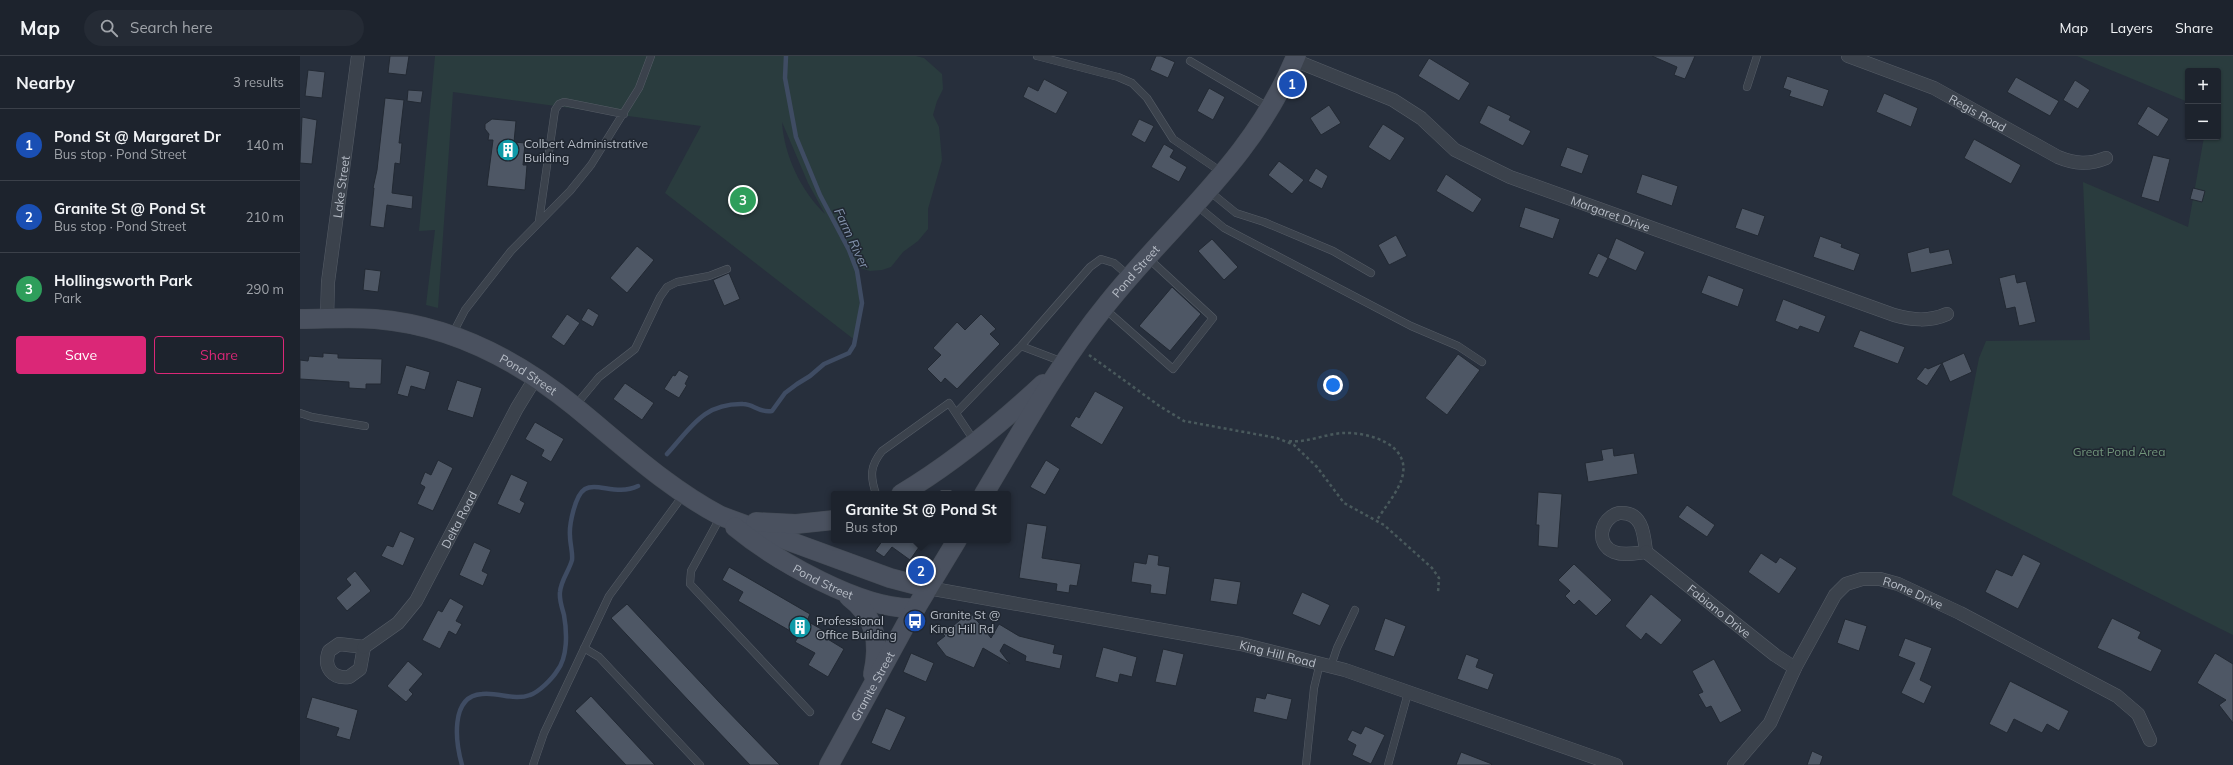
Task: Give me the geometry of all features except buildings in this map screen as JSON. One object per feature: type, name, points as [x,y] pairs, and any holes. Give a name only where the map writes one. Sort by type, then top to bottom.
[{"type":"main road","name":"Pond Street","points":[[986,491],[1063,362],[1075,345],[1130,277],[1224,174],[1252,137],[1270,108],[1295,58]]},
{"type":"main road","name":"Pond Street","points":[[300,319],[391,321],[452,335],[503,356],[536,377],[574,406],[638,460],[684,494],[721,516],[771,553],[838,589],[878,604],[899,608],[916,608]]},
{"type":"main road","points":[[906,491],[946,465],[975,443],[1020,405],[1063,362]]},
{"type":"main road","name":"Pond Street","points":[[721,516],[890,578],[928,588]]},
{"type":"main road","points":[[721,516],[770,524],[831,520]]},
{"type":"main road","points":[[916,608],[954,543]]},
{"type":"main road","points":[[838,589],[864,609],[875,629],[876,662],[866,697]]},
{"type":"main road","name":"Granite Street","points":[[828,765],[916,608]]},
{"type":"street","name":"Lake Street","points":[[327,319],[328,282],[358,56]]},
{"type":"street","name":"Regis Road","points":[[1848,56],[1934,88],[2058,157],[2077,163],[2088,164],[2106,158]]},
{"type":"street","name":"Margaret Drive","points":[[1295,58],[1393,100],[1421,118],[1455,150],[1510,177],[1894,315],[1921,320],[1938,318],[1947,314]]},
{"type":"street","name":"Delta Road","points":[[364,647],[398,623],[416,601],[520,403],[536,377]]},
{"type":"street","name":"Fabiano Drive","points":[[1646,552],[1775,655],[1795,668]]},
{"type":"street","name":"Rome Drive","points":[[1734,765],[1770,723],[1795,668],[1831,601],[1846,584],[1862,579],[1889,580],[1955,610],[2118,696],[2138,714],[2150,740]]},
{"type":"street","name":"King Hill Road","points":[[928,588],[1212,638],[1326,664],[1616,765]]},
{"type":"lane","points":[[452,335],[465,310],[511,251],[584,175],[624,114],[643,80],[651,56]]},
{"type":"lane","points":[[1037,56],[1118,77],[1132,83],[1147,98],[1169,135],[1177,144],[1212,164],[1224,174]]},
{"type":"lane","points":[[1747,87],[1757,56]]},
{"type":"lane","points":[[1190,61],[1270,108]]},
{"type":"lane","points":[[539,221],[555,110],[559,104],[564,102],[624,114]]},
{"type":"lane","points":[[1209,191],[1236,212],[1333,251],[1371,273]]},
{"type":"lane","points":[[1196,205],[1224,228],[1411,326],[1458,346],[1482,362]]},
{"type":"lane","points":[[1104,308],[1173,369],[1213,318],[1147,258]]},
{"type":"lane","points":[[956,413],[1021,346],[1090,267],[1101,259],[1114,263],[1130,277]]},
{"type":"lane","points":[[574,406],[605,372],[635,349],[660,297],[667,287],[677,282],[709,276],[726,269]]},
{"type":"lane","points":[[1021,346],[1063,362]]},
{"type":"lane","points":[[875,491],[872,482],[871,470],[874,461],[882,451],[949,403],[975,443]]},
{"type":"lane","points":[[300,413],[312,417],[365,426]]},
{"type":"lane","points":[[533,765],[544,733],[601,611],[618,582],[658,532],[684,494]]},
{"type":"lane","points":[[721,516],[691,571],[690,584],[810,712]]},
{"type":"lane","points":[[1306,765],[1314,688],[1326,664],[1337,648],[1355,610]]},
{"type":"lane","points":[[584,648],[599,657],[700,765]]},
{"type":"lane","points":[[1388,765],[1408,692]]},
{"type":"path","points":[[1075,345],[1161,407],[1184,421],[1286,441],[1303,441],[1343,433],[1361,433],[1389,444],[1400,455],[1403,470],[1402,477],[1377,520]]},
{"type":"path","points":[[1286,441],[1297,447],[1312,461],[1344,503],[1358,512],[1377,520],[1432,568],[1439,578],[1438,593]]},
{"type":"green space","points":[[435,56],[916,56],[924,58],[942,74],[943,89],[937,101],[933,115],[939,127],[942,160],[928,209],[928,229],[918,241],[903,252],[891,267],[882,270],[870,271],[857,267],[861,319],[856,341],[665,193],[701,126],[453,92],[438,308],[426,305],[435,230],[419,231]],"holes":[[[782,122],[808,183],[825,214],[808,195],[795,172],[786,147]]]},
{"type":"green space","name":"Great Pond Area","points":[[2077,56],[2233,56],[2233,635],[1952,495],[1979,358],[1986,341],[2090,340],[2083,182],[2188,227],[2203,140],[2221,140],[2221,68],[2185,68],[2185,101]]},
{"type":"waterway","name":"Farm River","points":[[667,454],[691,426],[699,419],[718,408],[729,405],[747,404],[763,411],[772,411],[785,393],[810,376],[824,364],[849,353],[854,345],[862,303],[857,271],[849,250],[820,195],[796,137],[785,78],[786,56]]},
{"type":"waterway","name":"Farm River","points":[[462,765],[458,745],[457,722],[464,703],[471,697],[482,694],[512,697],[524,697],[530,695],[545,685],[561,665],[565,652],[566,636],[564,615],[560,601],[560,592],[562,583],[572,560],[570,531],[573,511],[581,492],[590,487],[623,490],[638,486]]},
{"type":"place","name":"Pond St @ Margaret Dr","points":[[1292,84]]},
{"type":"place","name":"Colbert Administrative Building","points":[[508,150]]},
{"type":"place","name":"Hollingsworth Park","points":[[743,200]]},
{"type":"place","name":"Granite St @ Pond St","points":[[921,571]]},
{"type":"place","name":"Granite St @ King Hill Rd","points":[[915,621]]},
{"type":"place","name":"Professional Office Building","points":[[800,627]]}]
